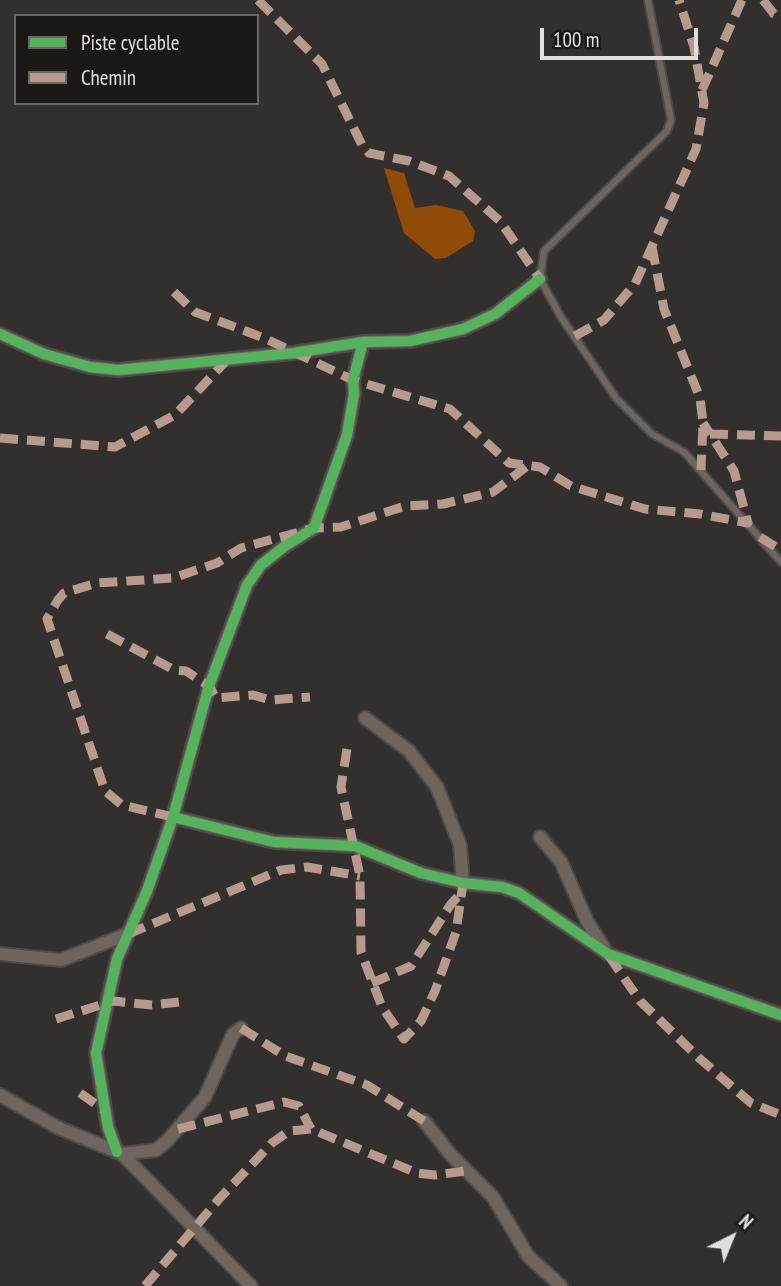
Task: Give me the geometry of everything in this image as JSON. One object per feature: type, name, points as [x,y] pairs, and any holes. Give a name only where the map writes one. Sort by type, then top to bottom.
[{"type":"street","points":[[0,334],[44,354],[90,368],[118,370],[294,353],[363,342],[410,341],[463,329],[495,314],[540,279]]},
{"type":"street","points":[[119,1153],[108,1127],[96,1053],[117,959],[125,935],[147,891],[173,817],[177,793],[194,748],[209,686],[247,585],[261,565],[314,528],[347,435],[354,394],[353,380],[363,342]]},
{"type":"street","points":[[365,718],[409,751],[437,787],[460,845],[463,883]]},
{"type":"street","points":[[173,817],[274,842],[355,846],[398,865],[463,883],[502,887],[519,893],[608,954],[781,1015]]},
{"type":"street","points":[[540,837],[561,862],[587,921],[608,954]]},
{"type":"street","points":[[0,954],[53,961],[94,949],[125,935]]},
{"type":"street","points":[[94,949],[117,959]]},
{"type":"street","points":[[119,1153],[156,1150],[167,1141],[205,1097],[233,1034],[241,1028]]},
{"type":"street","points":[[0,1095],[48,1122],[119,1153],[251,1286]]},
{"type":"street","points":[[424,1121],[451,1155],[493,1197],[528,1256],[561,1286]]},
{"type":"lane","points":[[648,0],[671,120],[667,131],[544,251],[540,279],[561,317],[616,398],[652,434],[684,452],[781,562]]},
{"type":"shaded area","points":[[384,168],[404,173],[415,208],[436,205],[463,211],[475,231],[473,241],[446,258],[435,259],[404,233]]},
{"type":"marked path","points":[[258,0],[322,64],[362,145],[369,153],[409,161],[449,176],[500,221],[540,279]]},
{"type":"marked path","points":[[575,336],[604,320],[635,284],[696,149],[704,103],[694,47],[679,0]]},
{"type":"marked path","points":[[702,90],[742,0]]},
{"type":"marked path","points":[[763,0],[774,14],[781,17]]},
{"type":"marked path","points":[[652,247],[664,309],[700,398],[703,423],[701,470]]},
{"type":"marked path","points":[[174,292],[195,312],[264,338],[353,380],[450,409],[509,463],[540,467],[571,486],[645,509],[700,514],[748,523],[734,471],[703,423]]},
{"type":"marked path","points":[[0,438],[115,447],[175,415],[227,360]]},
{"type":"marked path","points":[[710,434],[781,436]]},
{"type":"marked path","points":[[173,817],[122,805],[105,791],[47,619],[64,593],[97,583],[173,578],[217,563],[241,548],[314,528],[341,527],[405,506],[443,504],[493,492],[526,467]]},
{"type":"marked path","points":[[760,537],[781,550]]},
{"type":"marked path","points":[[107,634],[174,670],[186,671],[209,686],[216,698],[253,695],[270,700],[310,697]]},
{"type":"marked path","points":[[347,749],[341,787],[360,876],[361,952],[382,1007],[404,1039],[421,1021],[435,991],[456,932],[463,883]]},
{"type":"marked path","points":[[128,934],[281,870],[307,867],[360,876]]},
{"type":"marked path","points":[[372,983],[411,966],[451,904],[463,891]]},
{"type":"marked path","points":[[609,956],[640,1001],[699,1058],[751,1103],[781,1115]]},
{"type":"marked path","points":[[56,1019],[113,1001],[152,1005],[187,1001]]},
{"type":"marked path","points":[[241,1028],[285,1056],[367,1085],[424,1121]]},
{"type":"marked path","points":[[80,1093],[104,1110]]},
{"type":"marked path","points":[[178,1129],[284,1102],[299,1106],[311,1129]]},
{"type":"marked path","points":[[145,1286],[219,1199],[272,1143],[289,1131],[311,1129],[417,1173],[435,1175],[466,1171]]},
{"type":"cycle path","points":[[0,334],[44,354],[90,367],[118,370],[294,353],[363,342],[410,341],[463,329],[495,314],[540,279]]},
{"type":"cycle path","points":[[117,1152],[108,1127],[96,1053],[117,959],[147,891],[173,817],[209,686],[247,585],[261,565],[314,528],[347,435],[354,394],[353,380],[363,342]]},
{"type":"cycle path","points":[[173,817],[274,842],[355,846],[421,873],[463,883],[502,887],[519,893],[608,954],[781,1015]]}]
